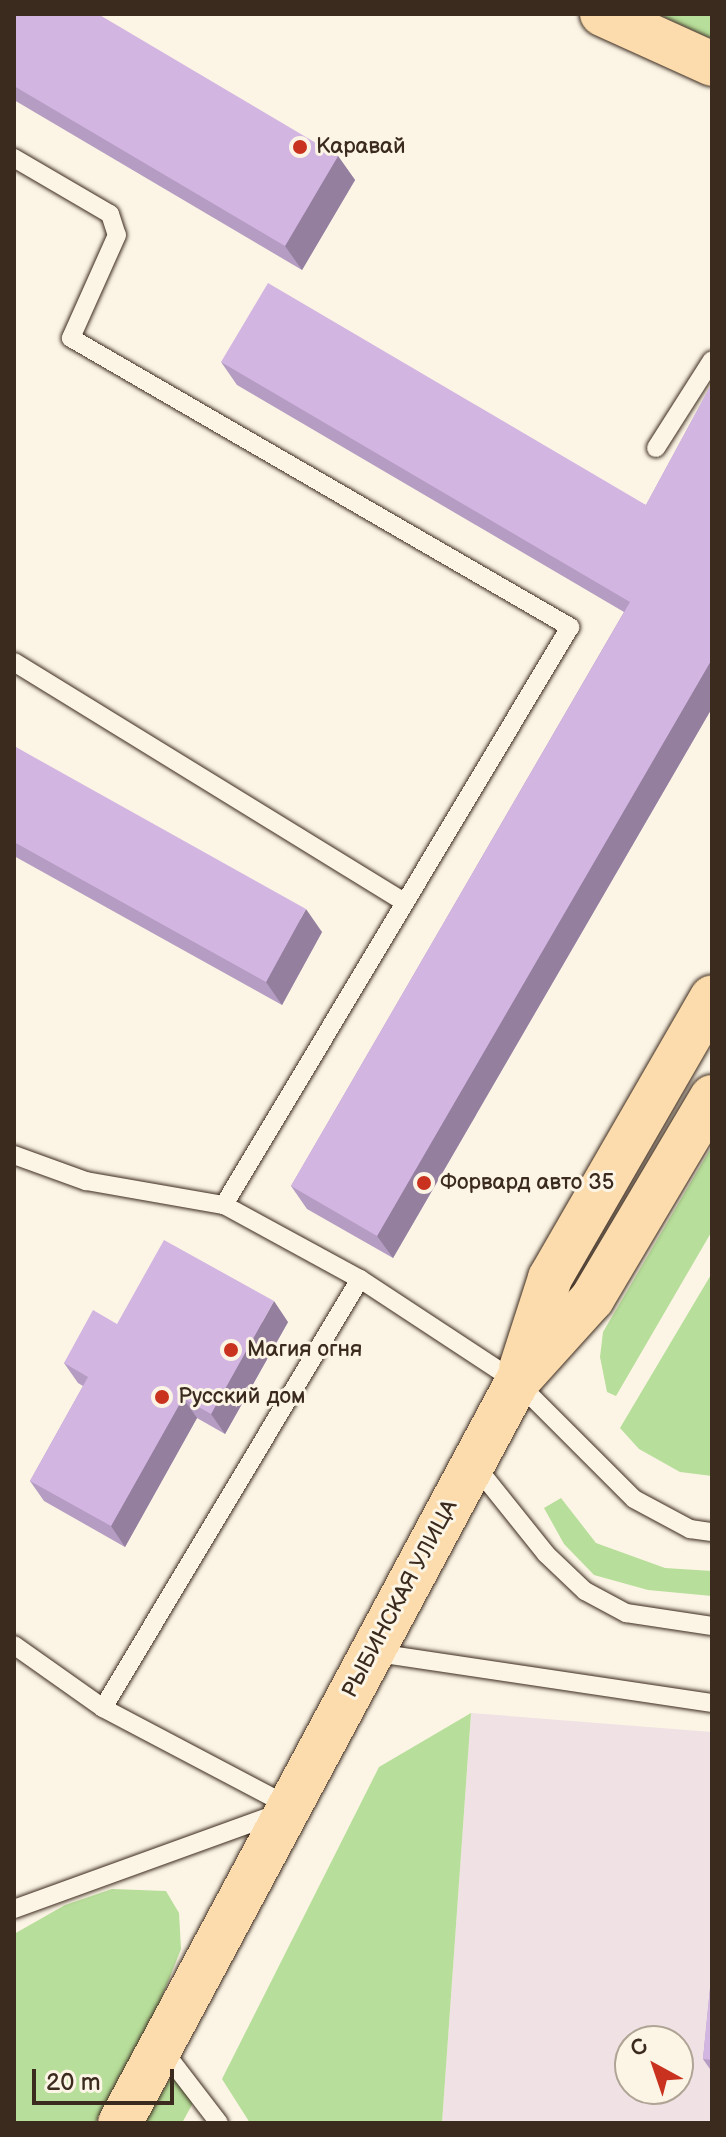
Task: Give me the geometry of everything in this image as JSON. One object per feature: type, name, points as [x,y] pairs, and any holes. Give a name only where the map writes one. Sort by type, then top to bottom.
[{"type":"main road","points":[[602,14],[712,64]]},
{"type":"main road","points":[[517,1382],[550,1278],[712,997]]},
{"type":"main road","name":"РЫБИНСКАЯ УЛИЦА","points":[[120,2123],[163,2050],[293,1808],[370,1652],[517,1382],[592,1299],[712,1097]]},
{"type":"lane","points":[[14,158],[110,214],[117,235],[71,338],[570,627],[403,901],[224,1205]]},
{"type":"lane","points":[[656,448],[712,360]]},
{"type":"lane","points":[[14,662],[403,901]]},
{"type":"lane","points":[[14,1155],[86,1181],[224,1205],[360,1279],[517,1382],[634,1499],[690,1529],[712,1532]]},
{"type":"lane","points":[[103,1708],[360,1279]]},
{"type":"lane","points":[[472,1462],[546,1554],[585,1591],[626,1613],[712,1626]]},
{"type":"lane","points":[[14,1645],[103,1708],[293,1808]]},
{"type":"lane","points":[[370,1652],[712,1703]]},
{"type":"lane","points":[[14,1909],[293,1808]]},
{"type":"lane","points":[[163,2050],[219,2123]]},
{"type":"shaded area","points":[[471,1713],[712,1732],[712,2123],[442,2123]]},
{"type":"green space","points":[[658,14],[712,14],[712,39]]},
{"type":"green space","points":[[712,1146],[712,1231],[616,1396],[607,1392],[600,1357],[603,1332]]},
{"type":"green space","points":[[712,1273],[712,1476],[680,1472],[639,1449],[620,1428]]},
{"type":"green space","points":[[561,1498],[596,1543],[665,1568],[712,1571],[712,1596],[648,1590],[594,1575],[564,1544],[544,1508]]},
{"type":"green space","points":[[471,1713],[442,2123],[250,2123],[222,2079],[379,1767]]},
{"type":"green space","points":[[112,1889],[166,1891],[179,1913],[181,1949],[149,2030],[95,2123],[14,2123],[14,1934],[65,1905]]},
{"type":"green space","points":[[172,2075],[193,2103],[182,2123],[144,2123]]},
{"type":"building","points":[[14,14],[98,14],[338,156],[285,246],[14,86]]},
{"type":"building","points":[[268,283],[646,505],[712,383],[712,659],[377,1236],[291,1186],[630,602],[221,362]]},
{"type":"building","points":[[14,746],[306,909],[266,982],[14,842]]},
{"type":"building","points":[[164,1240],[274,1301],[211,1414],[183,1398],[111,1526],[30,1481],[88,1377],[64,1363],[93,1310],[117,1324]]},
{"type":"building","points":[[712,1968],[712,2060],[703,2059]]},
{"type":"place","name":"Каравай","points":[[300,147]]},
{"type":"place","name":"Форвард авто 35","points":[[424,1183]]},
{"type":"place","name":"Магия огня","points":[[231,1350]]},
{"type":"place","name":"Русский дом","points":[[162,1397]]}]
